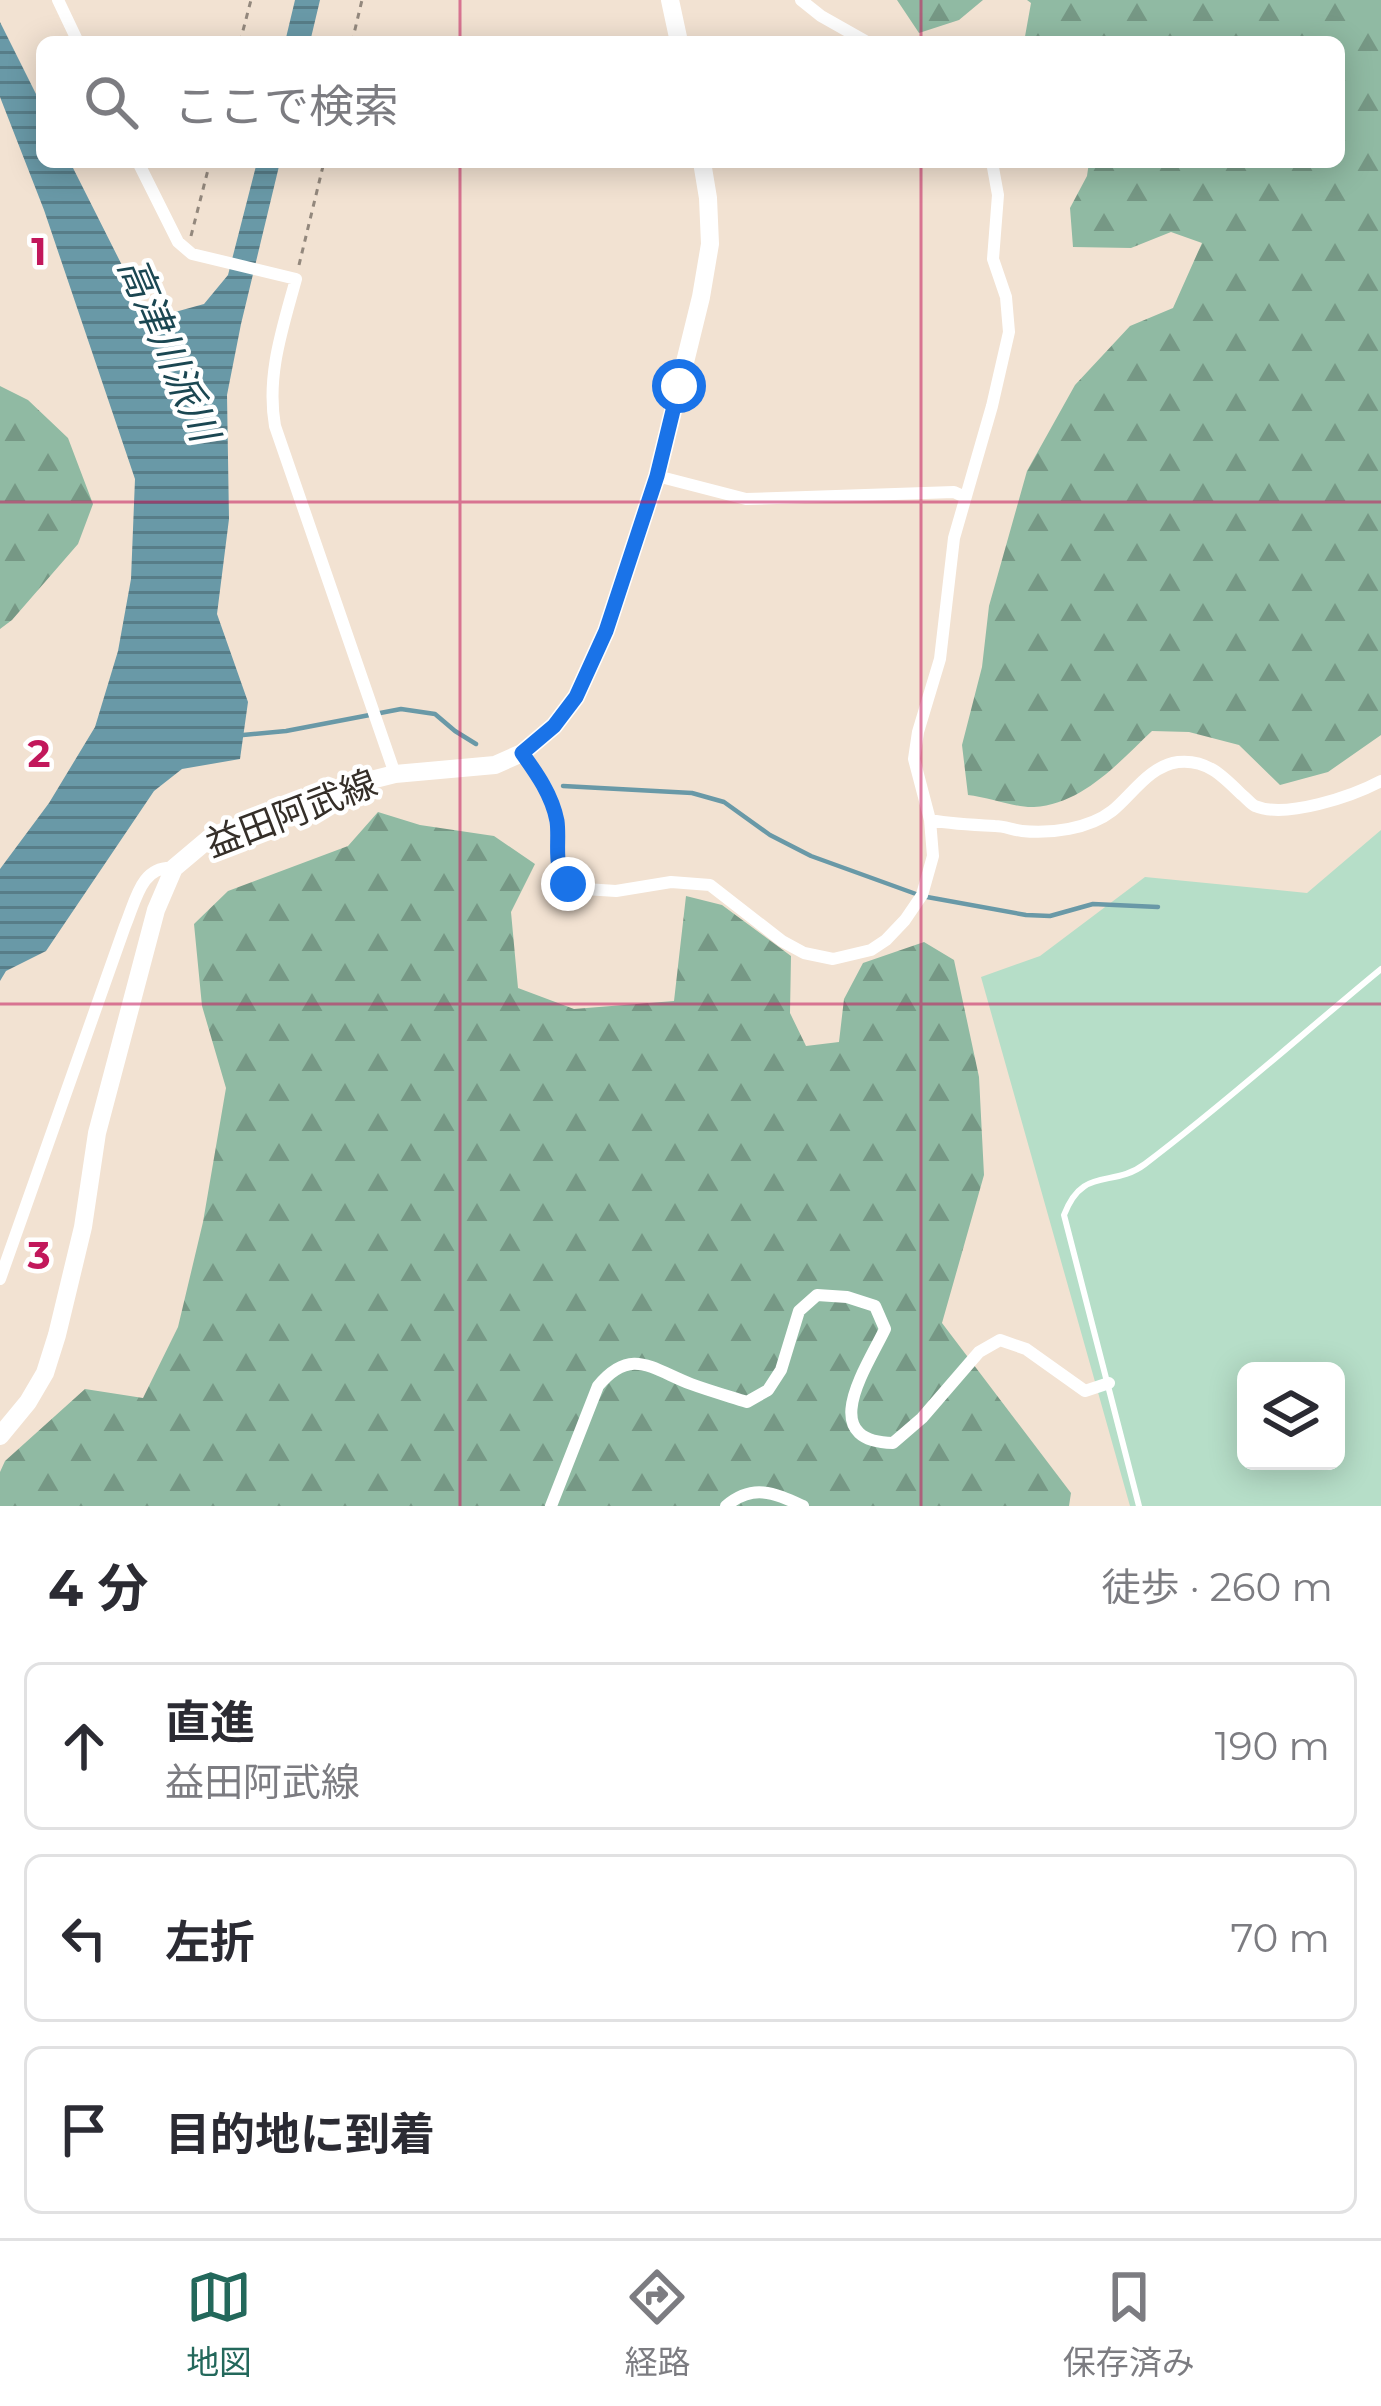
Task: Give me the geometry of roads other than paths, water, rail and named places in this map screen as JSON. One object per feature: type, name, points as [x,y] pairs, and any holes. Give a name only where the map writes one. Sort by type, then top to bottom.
[{"type":"main road","points":[[670,0],[678,36]]},
{"type":"main road","points":[[522,753],[554,726],[576,697],[606,631],[657,476],[710,244],[703,168]]},
{"type":"main road","name":"益田阿武線","points":[[0,1436],[45,1373],[57,1335],[83,1227],[97,1133],[156,910],[174,868],[212,836],[347,786],[395,774],[495,764],[522,753]]},
{"type":"street","points":[[58,0],[75,36]]},
{"type":"street","points":[[802,0],[856,36]]},
{"type":"street","points":[[141,168],[170,228],[189,251],[292,278],[273,373],[275,426],[395,774]]},
{"type":"street","points":[[522,753],[551,802],[559,874],[568,884],[616,891],[671,882],[710,885],[782,941],[804,953],[833,958],[871,950],[905,920],[922,895],[933,856],[930,820],[914,759],[918,732],[940,659],[954,538],[1009,332],[1006,297],[993,259],[998,196],[993,168]]},
{"type":"street","points":[[657,476],[746,499],[954,492],[965,497]]},
{"type":"street","points":[[930,820],[1024,831],[1080,826],[1109,814],[1148,776],[1173,762],[1200,762],[1220,773],[1254,806],[1282,809],[1319,803],[1381,781]]},
{"type":"street","points":[[0,1280],[125,926],[147,875],[159,867],[174,868]]},
{"type":"street","points":[[551,1506],[598,1386],[611,1370],[634,1362],[747,1402],[768,1390],[781,1370],[799,1311],[817,1295],[847,1297],[875,1306],[885,1329],[849,1412],[855,1430],[874,1443],[892,1444],[922,1418],[979,1352],[1000,1340],[1026,1349],[1085,1391],[1109,1383]]},
{"type":"street","points":[[726,1506],[751,1491],[803,1506]]},
{"type":"lane","points":[[1139,1506],[1064,1215],[1070,1199],[1087,1184],[1139,1168],[1381,969]]},
{"type":"water","points":[[295,0],[320,0],[311,36],[286,36]]},
{"type":"water","name":"高津川派川","points":[[0,22],[36,94],[36,168],[73,168],[144,309],[175,312],[204,304],[228,275],[255,168],[279,168],[227,395],[229,519],[217,614],[248,702],[240,759],[182,769],[154,791],[46,951],[6,971],[0,981],[0,869],[49,803],[95,727],[118,651],[131,579],[135,479],[44,210],[0,97]]},
{"type":"waterway","points":[[243,735],[401,709],[435,714],[476,744]]},
{"type":"waterway","points":[[563,786],[692,793],[724,802],[770,835],[811,856],[916,894]]},
{"type":"waterway","points":[[927,897],[1026,915],[1050,916],[1093,904],[1158,907]]}]
